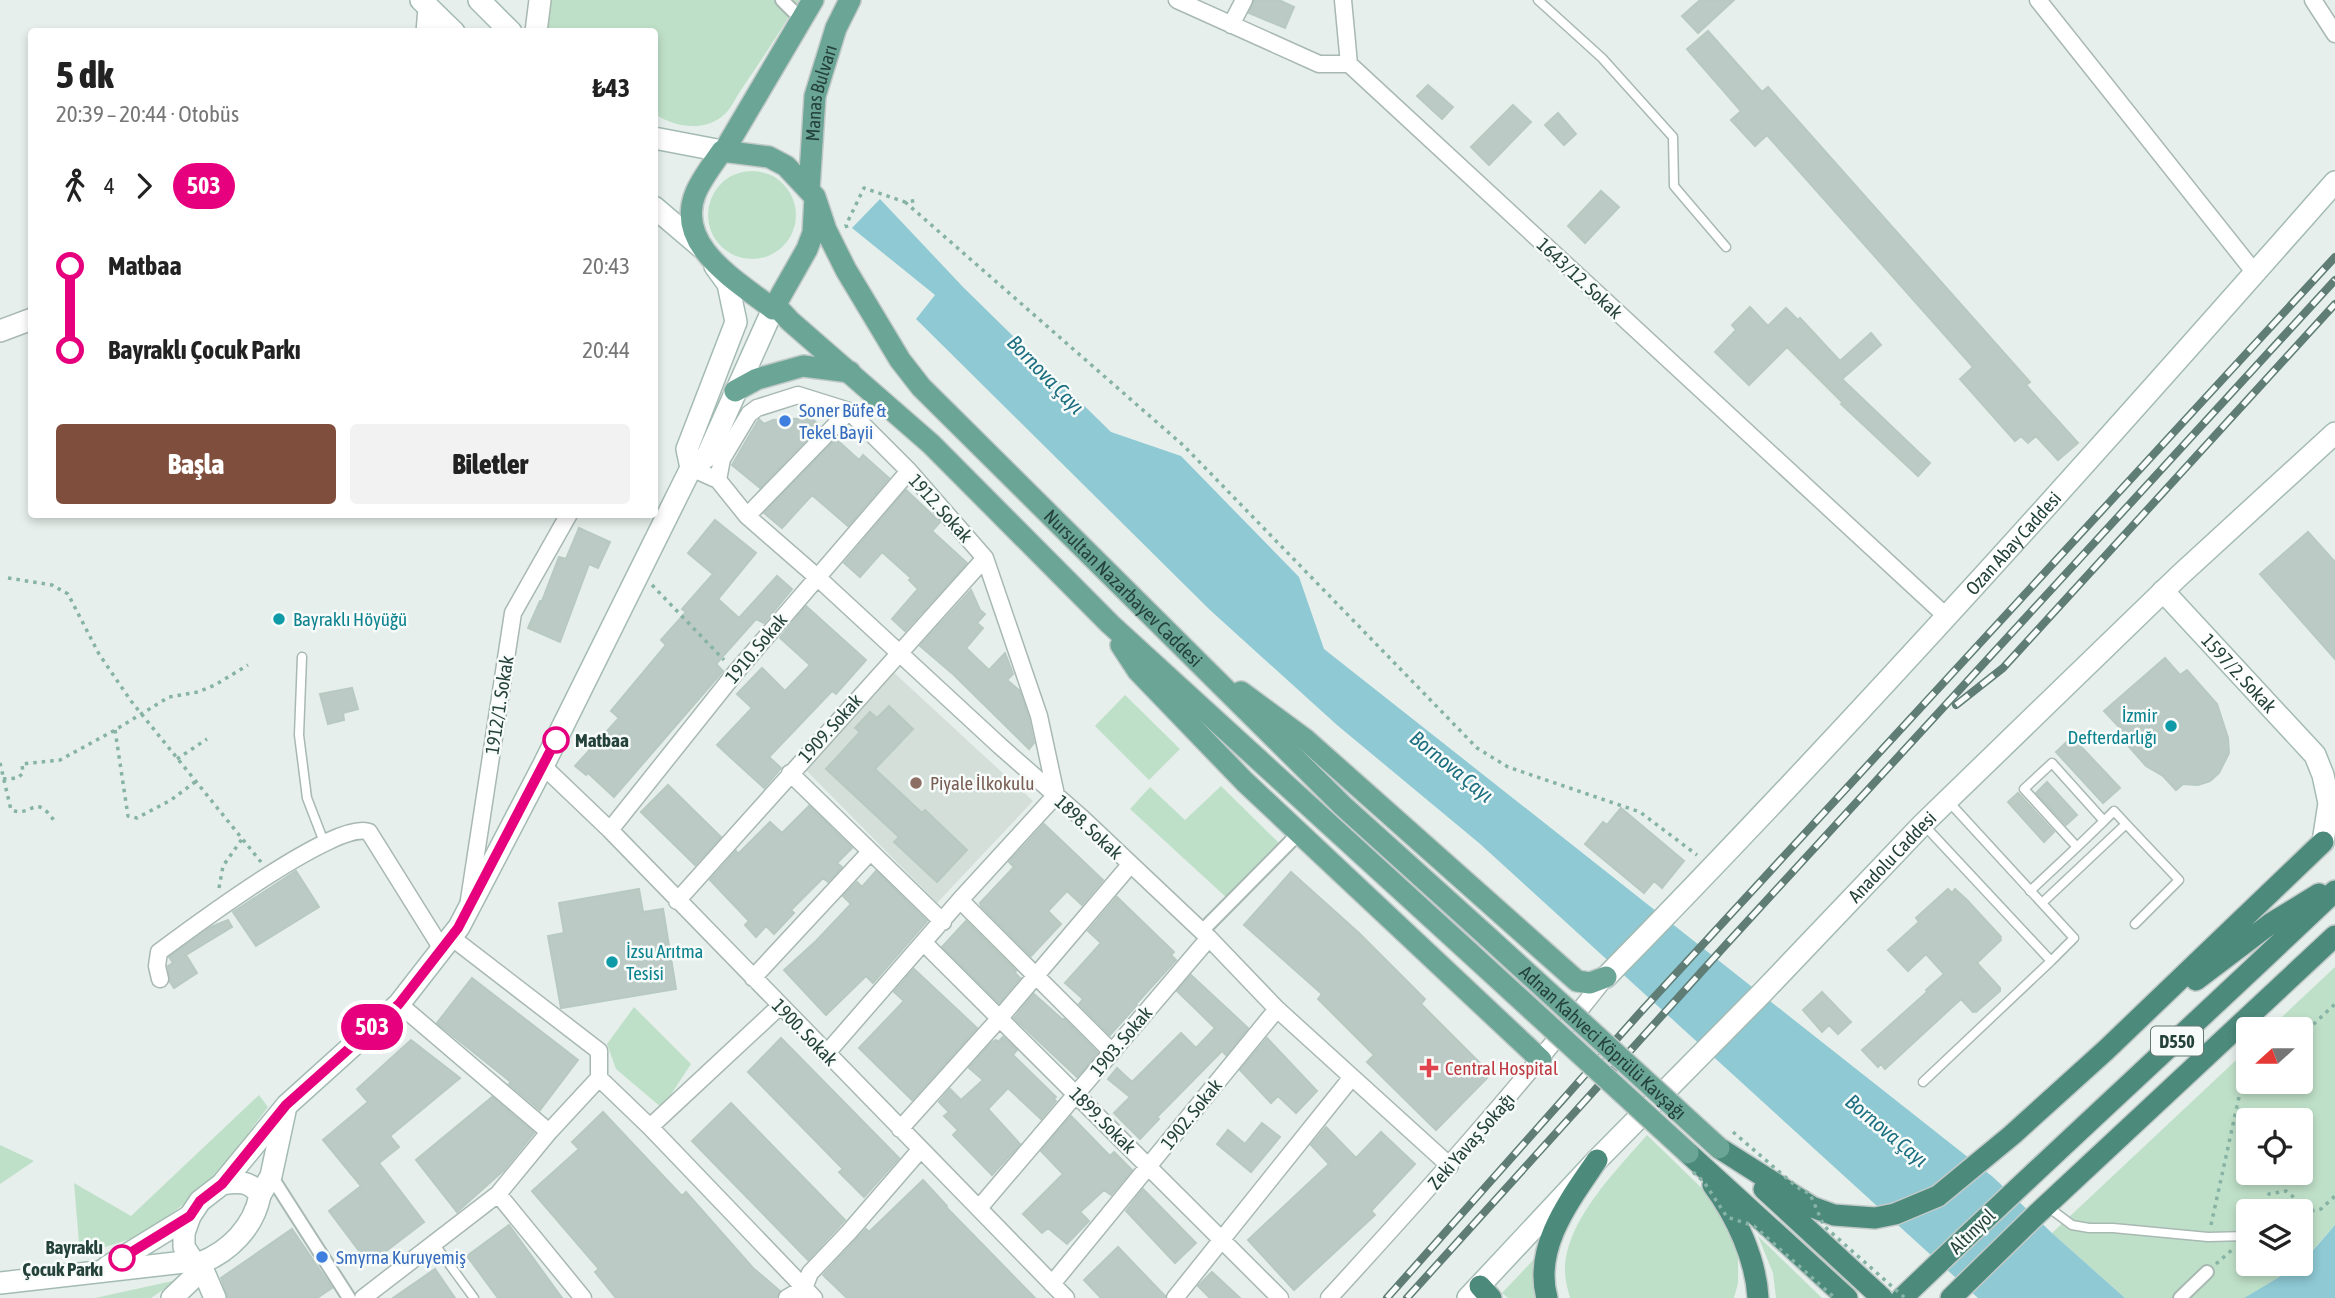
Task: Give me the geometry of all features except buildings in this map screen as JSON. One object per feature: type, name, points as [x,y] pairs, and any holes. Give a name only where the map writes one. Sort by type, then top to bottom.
[{"type":"highway","points":[[1719,1147],[1812,1207],[1835,1214],[1856,1218],[1875,1217],[1895,1214],[1920,1205],[1945,1191],[2106,1050],[2329,837]]},
{"type":"highway","points":[[2106,1050],[2270,924],[2335,884]]},
{"type":"highway","name":"Altınyol","points":[[1902,1298],[2335,891]]},
{"type":"highway","name":"D550","points":[[2042,1210],[2335,936]]},
{"type":"highway","points":[[1719,1147],[1882,1298]]},
{"type":"highway","points":[[1688,1153],[1720,1195],[1737,1226],[1749,1257],[1758,1298]]},
{"type":"highway","points":[[1688,1153],[1847,1298]]},
{"type":"highway","points":[[1547,1298],[1546,1256],[1552,1238],[1565,1206],[1597,1160]]},
{"type":"highway","name":"Altınyol","points":[[1953,1296],[2042,1210]]},
{"type":"highway","points":[[1747,1298],[1749,1257]]},
{"type":"main road","points":[[536,28],[540,0]]},
{"type":"main road","points":[[691,468],[687,449],[736,322],[728,284],[705,253],[693,229],[691,211],[695,194],[813,0]]},
{"type":"main road","name":"Manas Bulvarı","points":[[812,193],[815,96],[836,28],[850,0]]},
{"type":"main road","points":[[487,2],[508,28]]},
{"type":"main road","points":[[425,4],[427,28]]},
{"type":"main road","points":[[425,4],[450,28]]},
{"type":"main road","points":[[215,1298],[196,1262],[184,1247],[184,1233],[190,1216],[200,1201],[222,1184],[286,1105],[399,1004],[447,943],[468,909],[543,766],[691,468],[707,456],[774,307],[807,249],[813,233],[812,193],[786,166],[769,158],[658,139]]},
{"type":"main road","name":"Ozan Abay Caddesi","points":[[1605,977],[1685,897],[1947,617],[2335,182]]},
{"type":"main road","name":"Nursultan Nazarbayev Caddesi","points":[[812,193],[826,230],[846,270],[900,360],[921,387],[1343,806],[1488,937]]},
{"type":"main road","points":[[658,211],[705,253],[774,307]]},
{"type":"main road","name":"Nursultan Nazarbayev Caddesi","points":[[774,307],[930,444],[1110,624],[1470,953]]},
{"type":"main road","points":[[0,331],[28,320]]},
{"type":"main road","points":[[735,391],[757,379],[803,366],[850,372]]},
{"type":"main road","name":"Anadolu Caddesi","points":[[1480,1294],[1597,1160],[1763,992],[1923,824],[2163,591],[2335,433]]},
{"type":"main road","name":"1597/2. Sokak","points":[[2163,591],[2315,755]]},
{"type":"main road","points":[[1110,624],[1138,671],[1226,763],[1420,949],[1541,1060]]},
{"type":"main road","points":[[1196,661],[1306,740],[1577,981],[1590,983],[1605,977]]},
{"type":"main road","points":[[2315,755],[2329,803],[2329,837]]},
{"type":"main road","name":"Adnan Kahveci Köprülü Kavşağı","points":[[1488,937],[1719,1147]]},
{"type":"main road","name":"Adnan Kahveci Köprülü Kavşağı","points":[[1470,953],[1688,1153]]},
{"type":"main road","points":[[0,1283],[196,1262],[214,1257],[230,1247],[257,1209],[260,1195],[271,1176],[286,1105]]},
{"type":"main road","points":[[222,1184],[245,1182],[254,1187],[260,1195]]},
{"type":"main road","points":[[99,1272],[190,1216]]},
{"type":"main road","points":[[172,1298],[192,1279],[196,1262]]},
{"type":"street","points":[[782,0],[793,11]]},
{"type":"street","points":[[1177,0],[1319,64],[1349,64],[1343,0]]},
{"type":"street","points":[[1231,25],[1244,0]]},
{"type":"street","points":[[2038,0],[2255,273]]},
{"type":"street","points":[[2313,0],[2335,34]]},
{"type":"street","name":"1643/12. Sokak","points":[[1349,64],[1947,617]]},
{"type":"street","name":"1912. Sokak","points":[[718,480],[722,458],[749,414],[757,408],[798,395],[849,411],[909,471],[985,558],[1039,716],[1056,795]]},
{"type":"street","points":[[747,516],[849,411]]},
{"type":"street","name":"1898. Sokak","points":[[691,468],[718,480],[747,516],[1056,795],[1205,934],[1277,1009],[1450,1166]]},
{"type":"street","name":"1910. Sokak","points":[[610,830],[736,672],[909,471]]},
{"type":"street","name":"1912/1. Sokak","points":[[468,909],[513,613],[567,518]]},
{"type":"street","name":"1909. Sokak","points":[[677,901],[985,558]]},
{"type":"street","points":[[2315,755],[2335,770]]},
{"type":"street","name":"1900. Sokak","points":[[543,766],[610,830],[979,1208],[1057,1293]]},
{"type":"street","points":[[790,773],[943,922]]},
{"type":"street","points":[[826,1054],[1056,795]]},
{"type":"street","points":[[160,979],[157,966],[159,952],[234,898],[324,842],[365,829],[447,943],[600,1052],[599,1078],[549,1132],[498,1194],[363,1298]]},
{"type":"street","points":[[1205,934],[1300,832]]},
{"type":"street","points":[[753,978],[870,852]]},
{"type":"street","points":[[900,1129],[1130,865]]},
{"type":"street","points":[[960,900],[1112,1052]]},
{"type":"street","name":"1903. Sokak","points":[[979,1208],[1112,1052],[1205,934]]},
{"type":"street","name":"1899. Sokak","points":[[924,943],[1280,1298]]},
{"type":"street","name":"Zeki Yavaş Sokağı","points":[[1329,1298],[1450,1166],[1541,1060],[1605,977]]},
{"type":"street","points":[[399,1004],[549,1132]]},
{"type":"street","points":[[650,1126],[780,1006]]},
{"type":"street","name":"1902. Sokak","points":[[1057,1293],[1149,1166],[1277,1009]]},
{"type":"street","points":[[1175,1298],[1352,1077]]},
{"type":"street","points":[[599,1078],[650,1126],[809,1293]]},
{"type":"street","points":[[809,1293],[810,1273],[920,1150]]},
{"type":"street","points":[[271,1176],[349,1298]]},
{"type":"street","points":[[498,1194],[583,1298]]},
{"type":"street","points":[[2180,1298],[2207,1272]]},
{"type":"street","points":[[787,1298],[809,1293]]},
{"type":"lane","points":[[1538,0],[1602,58],[1672,136],[1674,186],[1726,247]]},
{"type":"lane","points":[[302,657],[299,734],[307,799],[324,842]]},
{"type":"lane","points":[[2077,847],[2024,789],[2052,763],[2104,821]]},
{"type":"lane","points":[[1923,1082],[2074,938],[1947,800]]},
{"type":"lane","points":[[2030,891],[2114,811],[2179,880],[2135,924]]},
{"type":"lane","points":[[1923,824],[2051,961]]},
{"type":"lane","points":[[2042,903],[2126,824]]},
{"type":"lane","points":[[2042,1210],[2072,1225],[2089,1228],[2208,1237],[2236,1236]]},
{"type":"lane","points":[[433,1242],[474,1298]]},
{"type":"path","points":[[851,238],[846,225],[864,188],[905,202],[1184,446],[1477,748],[1508,767],[1640,812],[1712,867]]},
{"type":"path","points":[[905,202],[919,200]]},
{"type":"path","points":[[639,571],[736,672]]},
{"type":"path","points":[[8,578],[52,585],[68,594],[99,654],[140,713],[271,874]]},
{"type":"path","points":[[3,779],[18,778],[23,773],[22,764],[60,760],[169,697],[198,692],[248,665]]},
{"type":"path","points":[[115,730],[128,816],[137,818],[171,800],[195,782]]},
{"type":"path","points":[[177,759],[207,739]]},
{"type":"path","points":[[0,763],[11,810],[18,813],[40,806],[46,809],[55,822]]},
{"type":"path","points":[[220,897],[223,866],[242,839]]},
{"type":"path","points":[[2314,1024],[2335,1004]]},
{"type":"path","points":[[2208,1237],[2242,1094]]},
{"type":"path","points":[[2267,1199],[2269,1195],[2286,1191],[2296,1199]]},
{"type":"path","points":[[2313,1211],[2321,1209],[2335,1196]]},
{"type":"path","points":[[2207,1272],[2236,1247]]},
{"type":"shaded area","name":"Piyale İlkokulu","points":[[890,669],[1033,801],[937,903],[801,765]]},
{"type":"green space","points":[[541,0],[799,0],[728,111],[717,120],[699,126],[680,125],[658,116],[658,28],[544,28],[537,20]]},
{"type":"green space","points":[[752,171],[777,178],[789,190],[796,215],[789,240],[777,252],[752,259],[727,252],[715,240],[708,215],[715,190],[727,178]]},
{"type":"green space","points":[[1125,695],[1180,749],[1149,780],[1095,726]]},
{"type":"green space","points":[[1221,786],[1280,844],[1228,899],[1130,809],[1150,787],[1185,820]]},
{"type":"green space","points":[[2335,967],[2335,1225],[2313,1250],[2313,1199],[2236,1199],[2236,1276],[2281,1276],[2244,1298],[2125,1298],[2052,1233],[2236,1060],[2236,1094],[2314,1094],[2314,1017],[2282,1017]]},
{"type":"green space","points":[[634,1007],[691,1064],[662,1108],[616,1069],[607,1044]]},
{"type":"green space","points":[[259,1095],[268,1107],[209,1185],[143,1235],[80,1255],[74,1183],[131,1216]]},
{"type":"green space","points":[[1647,1135],[1719,1205],[1738,1253],[1738,1283],[1734,1298],[1570,1298],[1565,1271],[1573,1234],[1594,1198]]},
{"type":"green space","name":"Bayraklı Çocuk Parkı","points":[[0,1145],[34,1161],[0,1184]]},
{"type":"green space","points":[[1758,1236],[1822,1298],[1776,1298],[1773,1273]]},
{"type":"green space","points":[[1540,1253],[1539,1298],[1508,1298],[1502,1293]]},
{"type":"green space","points":[[177,1280],[151,1298],[95,1298]]},
{"type":"water","name":"Bornova Çayı","points":[[880,199],[963,287],[1111,432],[1181,456],[1299,577],[1324,649],[1993,1177],[2125,1298],[1978,1298],[1479,843],[1337,725],[1210,610],[916,319],[935,295],[852,228]]},
{"type":"water","points":[[2335,1225],[2335,1298],[2244,1298],[2281,1276],[2313,1276],[2313,1250]]},
{"type":"railway","points":[[1387,1298],[1637,1016],[2335,257]]},
{"type":"railway","points":[[1407,1298],[1722,949],[2335,280]]},
{"type":"railway","points":[[1956,705],[2003,668],[2335,304]]},
{"type":"bus line","name":"503","points":[[122,1258],[190,1216],[200,1201],[222,1184],[286,1105],[399,1004],[458,928],[556,740]]},
{"type":"place","name":"Soner Büfe & Tekel Bayii","points":[[785,421]]},
{"type":"place","name":"Bayraklı Höyüğü","points":[[279,619]]},
{"type":"place","name":"İzmir Defterdarlığı","points":[[2171,726]]},
{"type":"place","name":"Matbaa","points":[[556,740]]},
{"type":"place","name":"Piyale İlkokulu","points":[[916,783]]},
{"type":"place","name":"İzsu Arıtma Tesisi","points":[[612,962]]},
{"type":"place","name":"Central Hospital","points":[[1429,1068]]},
{"type":"place","name":"Smyrna Kuruyemiş","points":[[322,1257]]},
{"type":"place","name":"Bayraklı Çocuk Parkı","points":[[122,1258]]}]
